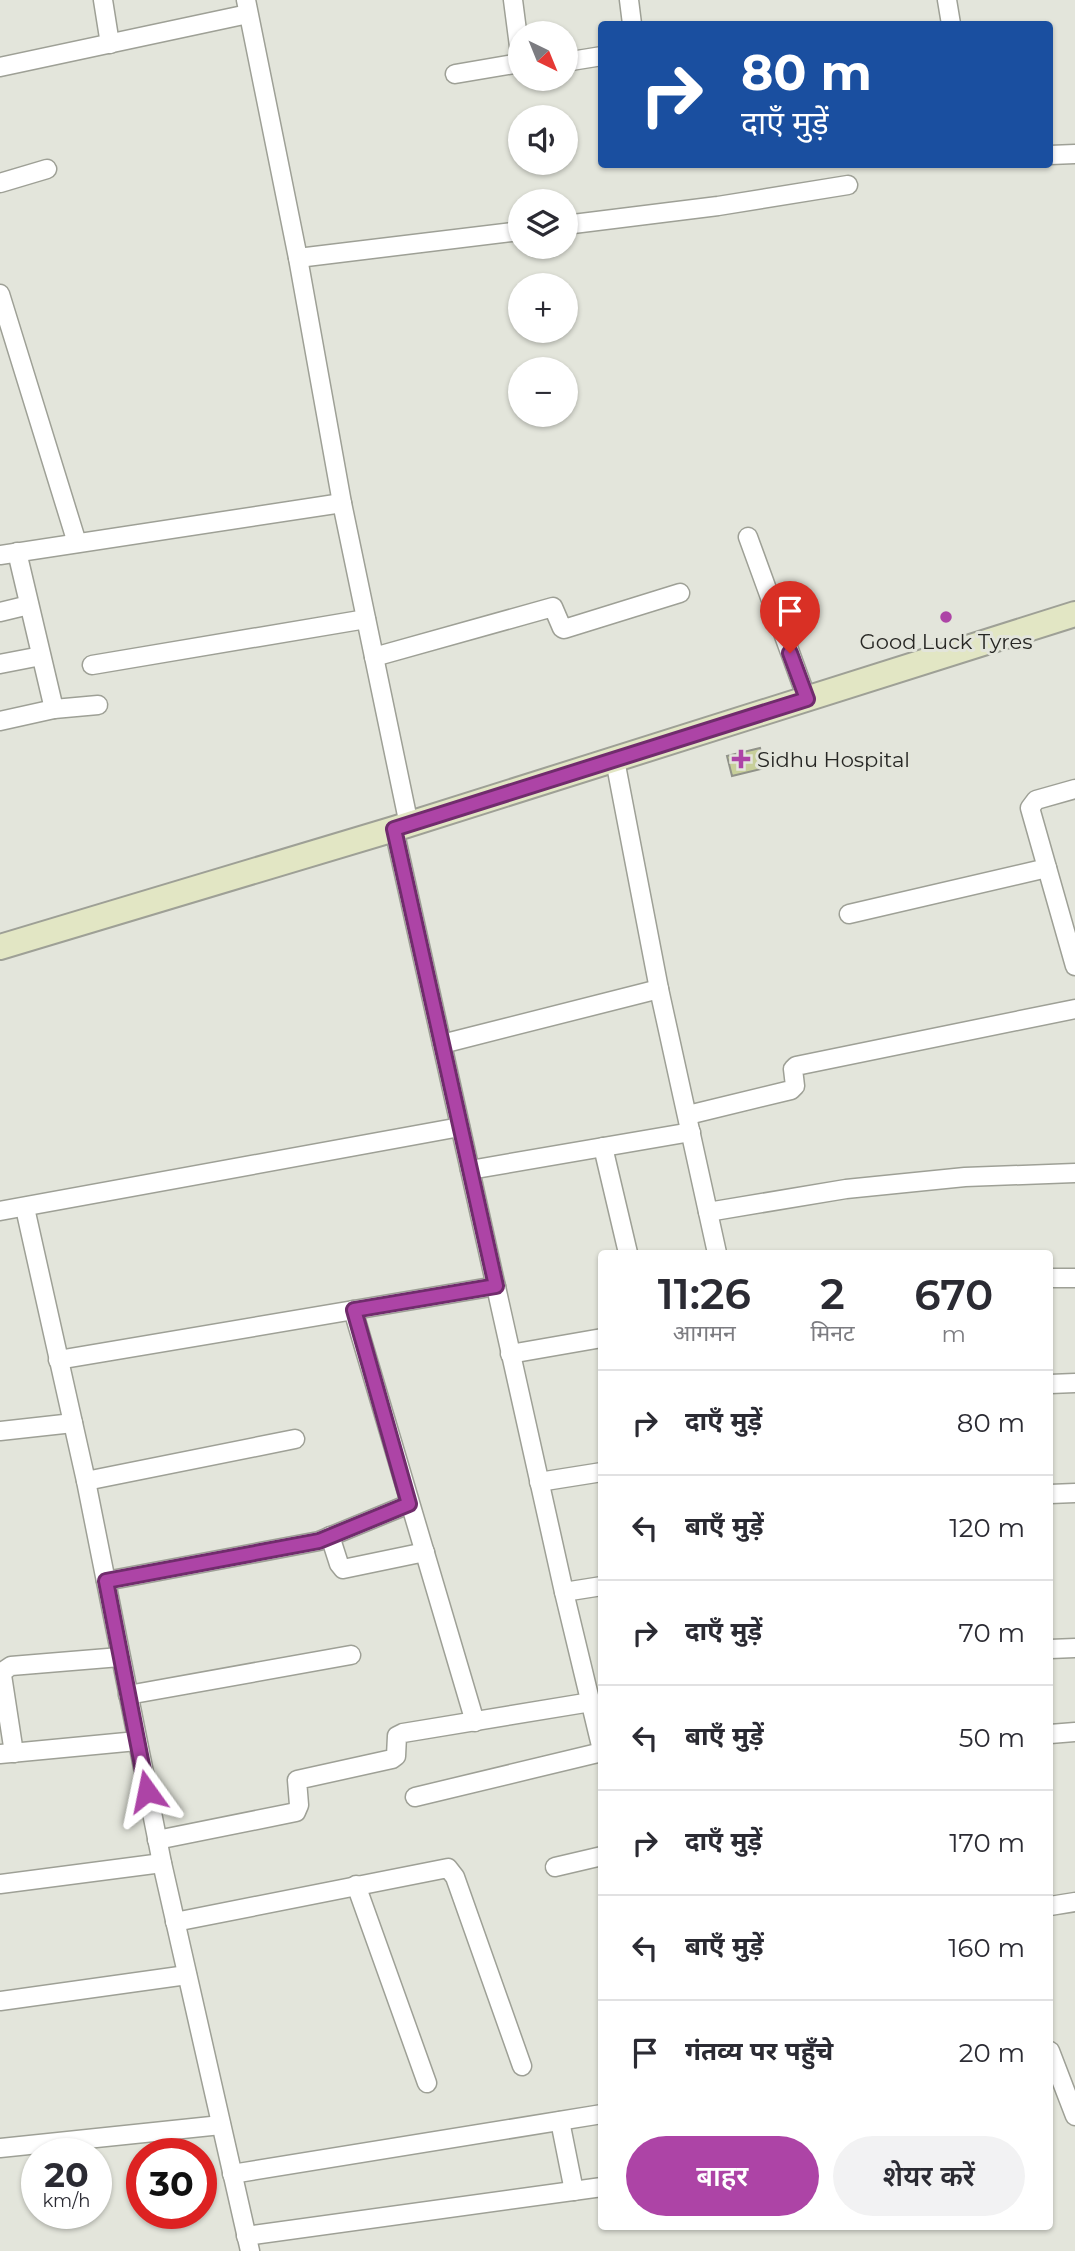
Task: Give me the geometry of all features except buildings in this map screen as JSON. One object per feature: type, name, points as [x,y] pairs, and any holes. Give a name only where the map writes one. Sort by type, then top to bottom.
[{"type":"main road","points":[[0,947],[401,827],[1075,614]]},
{"type":"street","points":[[103,0],[110,44]]},
{"type":"street","points":[[513,0],[516,21]]},
{"type":"street","points":[[629,0],[632,21]]},
{"type":"street","points":[[947,0],[950,21]]},
{"type":"street","points":[[0,67],[110,44],[247,7],[374,657],[401,827],[442,1044],[564,1592],[591,1702],[598,1719]]},
{"type":"street","points":[[578,60],[598,57]]},
{"type":"street","points":[[455,74],[508,66]]},
{"type":"street","points":[[1053,155],[1075,154]]},
{"type":"street","points":[[0,183],[47,169]]},
{"type":"street","points":[[578,223],[848,186]]},
{"type":"street","points":[[298,258],[508,232]]},
{"type":"street","points":[[0,294],[77,542]]},
{"type":"street","points":[[54,709],[29,606],[8,553],[342,503]]},
{"type":"street","points":[[748,537],[807,699]]},
{"type":"street","points":[[374,657],[553,607],[563,629],[680,593]]},
{"type":"street","points":[[0,612],[29,606]]},
{"type":"street","points":[[92,665],[366,619]]},
{"type":"street","points":[[0,664],[41,656]]},
{"type":"street","points":[[0,721],[54,709],[98,705]]},
{"type":"street","points":[[615,760],[659,989],[715,1250]]},
{"type":"street","points":[[1075,789],[1036,800],[1030,811],[1075,966]]},
{"type":"street","points":[[849,914],[1047,868]]},
{"type":"street","points":[[442,1044],[659,989]]},
{"type":"street","points":[[470,1170],[603,1147],[690,1123],[791,1090],[795,1086],[793,1069],[796,1066],[1075,1009]]},
{"type":"street","points":[[0,1211],[460,1127]]},
{"type":"street","points":[[603,1147],[627,1250]]},
{"type":"street","points":[[708,1212],[846,1189],[965,1177],[1075,1173]]},
{"type":"street","points":[[25,1208],[86,1481],[157,1840],[248,2244],[598,2188]]},
{"type":"street","points":[[1053,1278],[1075,1278]]},
{"type":"street","points":[[58,1360],[496,1286]]},
{"type":"street","points":[[354,1310],[475,1722]]},
{"type":"street","points":[[510,1354],[598,1339]]},
{"type":"street","points":[[1053,1384],[1075,1383]]},
{"type":"street","points":[[0,1431],[73,1423]]},
{"type":"street","points":[[86,1481],[295,1439]]},
{"type":"street","points":[[539,1482],[598,1473]]},
{"type":"street","points":[[1053,1494],[1075,1493]]},
{"type":"street","points":[[106,1581],[319,1541],[409,1504]]},
{"type":"street","points":[[330,1536],[343,1569],[425,1552]]},
{"type":"street","points":[[564,1592],[598,1587]]},
{"type":"street","points":[[1053,1649],[1075,1648]]},
{"type":"street","points":[[128,1695],[351,1655]]},
{"type":"street","points":[[120,1657],[12,1666],[5,1670],[2,1675],[7,1754],[137,1741]]},
{"type":"street","points":[[157,1840],[293,1813],[299,1807],[296,1783],[299,1778],[392,1759],[396,1756],[397,1736],[403,1733],[591,1702]]},
{"type":"street","points":[[1053,1734],[1075,1732]]},
{"type":"street","points":[[415,1797],[598,1752]]},
{"type":"street","points":[[555,1867],[598,1857]]},
{"type":"street","points":[[0,1884],[162,1863]]},
{"type":"street","points":[[175,1922],[443,1868],[451,1870],[522,2066]]},
{"type":"street","points":[[356,1885],[426,2083]]},
{"type":"street","points":[[1053,1906],[1075,1902]]},
{"type":"street","points":[[0,2001],[187,1975]]},
{"type":"street","points":[[1053,2059],[1075,2116]]},
{"type":"street","points":[[232,2174],[598,2115]]},
{"type":"street","points":[[560,2120],[574,2191]]},
{"type":"street","points":[[0,2148],[221,2125]]},
{"type":"place","name":"Good Luck Tyres","points":[[946,617]]},
{"type":"place","name":"Sidhu Hospital","points":[[741,759]]},
{"type":"route","points":[[147,1791],[106,1581],[319,1541],[409,1504],[354,1310],[496,1286],[394,829],[807,699],[790,653]]}]
